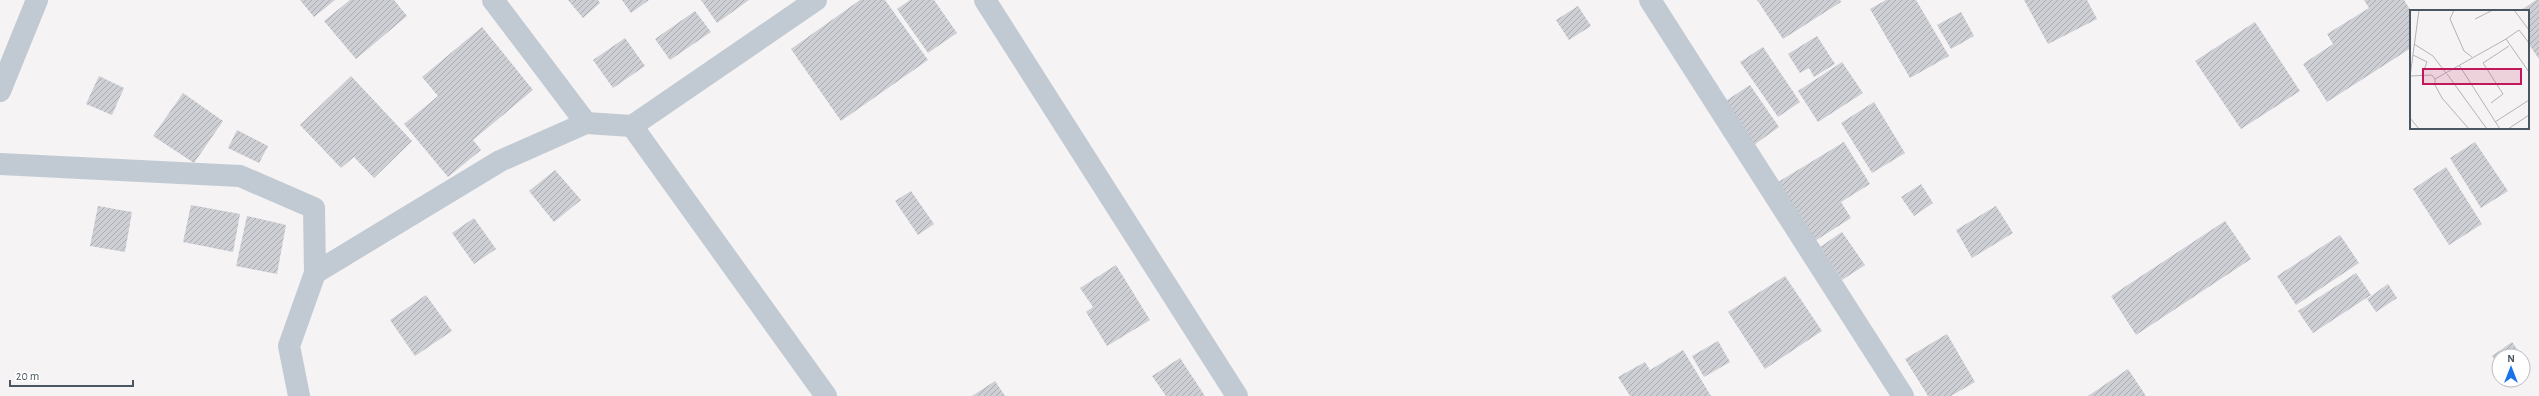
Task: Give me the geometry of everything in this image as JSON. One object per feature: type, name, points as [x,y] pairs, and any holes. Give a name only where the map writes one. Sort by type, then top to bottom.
[{"type":"street","points":[[0,91],[37,0]]},
{"type":"street","points":[[493,0],[586,123]]},
{"type":"street","points":[[315,273],[500,161],[586,123],[632,126],[816,0]]},
{"type":"street","points":[[985,0],[1237,396]]},
{"type":"street","points":[[1650,0],[1904,396]]},
{"type":"street","points":[[632,126],[826,396]]},
{"type":"street","points":[[0,164],[240,176],[314,208],[315,273],[289,346],[299,396]]},
{"type":"building","points":[[300,0],[335,0],[314,17]]},
{"type":"building","points":[[350,0],[394,0],[407,16],[356,59],[324,21]]},
{"type":"building","points":[[568,0],[598,0],[600,3],[583,18]]},
{"type":"building","points":[[622,0],[649,0],[631,13]]},
{"type":"building","points":[[701,0],[749,0],[717,23]]},
{"type":"building","points":[[860,0],[885,0],[928,60],[841,121],[791,49]]},
{"type":"building","points":[[910,0],[934,0],[957,33],[928,53],[897,9]]},
{"type":"building","points":[[1757,0],[1840,0],[1841,2],[1783,39]]},
{"type":"building","points":[[1886,0],[1916,0],[1949,56],[1910,78],[1870,9]]},
{"type":"building","points":[[2024,0],[2087,0],[2097,19],[2048,44]]},
{"type":"building","points":[[2364,0],[2404,0],[2410,10],[2410,49],[2327,102],[2303,64],[2333,44],[2327,34],[2369,8]]},
{"type":"building","points":[[2536,0],[2539,0],[2539,59],[2529,44],[2529,10],[2521,10]]},
{"type":"building","points":[[1578,6],[1591,26],[1569,40],[1556,20]]},
{"type":"building","points":[[695,11],[711,32],[670,60],[655,39]]},
{"type":"building","points":[[1961,12],[1974,36],[1951,49],[1937,25]]},
{"type":"building","points":[[2255,22],[2300,91],[2241,129],[2195,61]]},
{"type":"building","points":[[482,27],[533,90],[473,140],[481,150],[448,177],[404,124],[438,96],[422,77]]},
{"type":"building","points":[[1817,36],[1835,64],[1814,77],[1809,68],[1800,73],[1788,54]]},
{"type":"building","points":[[625,38],[645,66],[613,88],[593,60]]},
{"type":"building","points":[[1763,47],[1800,102],[1778,117],[1740,62]]},
{"type":"building","points":[[1842,62],[1863,93],[1818,122],[1798,91]]},
{"type":"building","points":[[99,76],[124,88],[112,115],[86,104]]},
{"type":"building","points":[[351,76],[412,141],[374,178],[354,157],[341,168],[300,125]]},
{"type":"building","points":[[1750,85],[1779,127],[1754,145],[1724,102]]},
{"type":"building","points":[[183,93],[223,121],[194,163],[153,136]]},
{"type":"building","points":[[1874,102],[1905,153],[1872,173],[1841,123]]},
{"type":"building","points":[[237,130],[268,146],[259,163],[228,148]]},
{"type":"building","points":[[1844,142],[1870,184],[1841,202],[1851,218],[1815,241],[1778,182]]},
{"type":"building","points":[[2475,142],[2508,191],[2481,208],[2450,158]]},
{"type":"building","points":[[2446,167],[2482,224],[2449,245],[2413,189]]},
{"type":"building","points":[[555,170],[581,200],[554,222],[529,191]]},
{"type":"building","points":[[1921,184],[1933,203],[1914,216],[1901,197]]},
{"type":"building","points":[[911,191],[934,224],[918,235],[895,201]]},
{"type":"building","points":[[191,205],[240,214],[233,252],[183,242]]},
{"type":"building","points":[[98,206],[132,212],[125,252],[90,246]]},
{"type":"building","points":[[1996,206],[2013,233],[1972,258],[1956,230]]},
{"type":"building","points":[[247,216],[286,225],[277,274],[236,266]]},
{"type":"building","points":[[474,218],[496,249],[474,264],[452,233]]},
{"type":"building","points":[[2225,221],[2251,259],[2136,335],[2111,296]]},
{"type":"building","points":[[1842,232],[1865,265],[1842,280],[1820,247]]},
{"type":"building","points":[[2340,235],[2359,263],[2296,305],[2277,276]]},
{"type":"building","points":[[1116,265],[1150,320],[1107,346],[1086,312],[1093,307],[1080,288]]},
{"type":"building","points":[[2356,273],[2371,295],[2313,333],[2298,311]]},
{"type":"building","points":[[1785,276],[1822,331],[1765,369],[1728,312]]},
{"type":"building","points":[[2388,284],[2397,298],[2376,312],[2367,299]]},
{"type":"building","points":[[426,295],[452,331],[415,356],[390,320]]},
{"type":"building","points":[[1947,334],[1975,382],[1951,396],[1928,396],[1905,359]]},
{"type":"building","points":[[1718,341],[1730,362],[1704,377],[1692,356]]},
{"type":"building","points":[[2512,342],[2516,348],[2503,348]]},
{"type":"building","points":[[1683,350],[1711,396],[1630,396],[1618,377],[1645,362],[1650,370]]},
{"type":"building","points":[[1180,358],[1205,396],[1166,396],[1152,376]]},
{"type":"building","points":[[2128,369],[2146,396],[2088,396]]},
{"type":"building","points":[[995,381],[1005,396],[972,396]]}]
